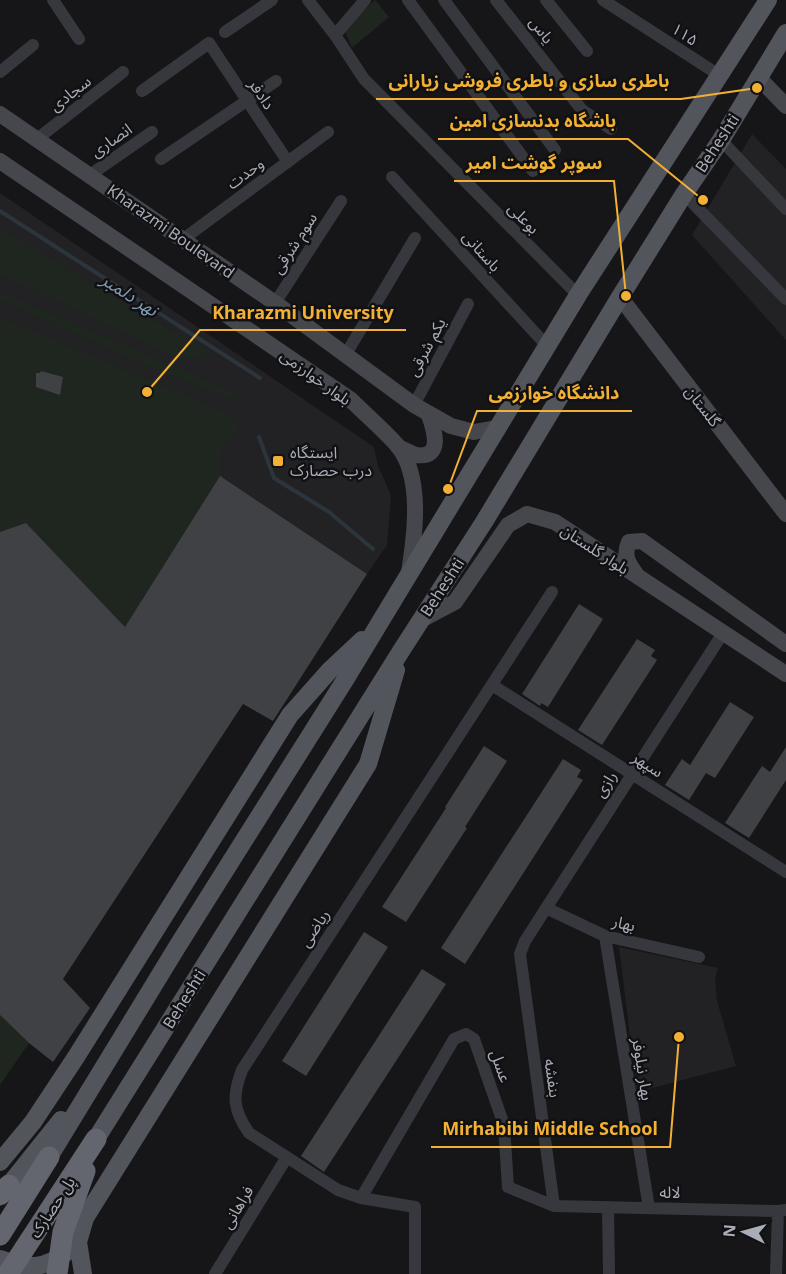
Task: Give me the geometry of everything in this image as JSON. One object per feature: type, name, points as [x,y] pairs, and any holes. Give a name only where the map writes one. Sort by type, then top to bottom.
[{"type":"highway","name":"پل حصارک","points":[[8,1274],[96,1139]]},
{"type":"highway","points":[[57,1274],[63,1232],[96,1139]]},
{"type":"highway","name":"پل حصارک","points":[[0,1235],[49,1157]]},
{"type":"main road","name":"Beheshti","points":[[49,1157],[345,680],[578,295],[768,0]]},
{"type":"main road","name":"Beheshti","points":[[96,1139],[401,651],[490,513],[620,297],[684,194],[721,140],[786,33]]},
{"type":"main road","points":[[758,77],[786,106]]},
{"type":"main road","name":"Kharazmi Boulevard","points":[[0,114],[275,303],[429,415],[450,426],[474,432],[496,429]]},
{"type":"main road","name":"بلوار خوارزمی","points":[[0,161],[342,394],[398,447],[408,467],[414,489],[415,535],[408,574]]},
{"type":"main road","name":"گلستان","points":[[620,297],[786,514]]},
{"type":"main road","points":[[398,447],[416,455],[428,453],[434,447],[436,436],[429,415]]},
{"type":"main road","name":"بلوار گلستان","points":[[421,620],[455,602],[508,525],[527,514],[555,522],[786,674]]},
{"type":"main road","name":"بلوار گلستان","points":[[638,577],[626,561],[625,550],[629,542],[642,541],[786,644]]},
{"type":"main road","points":[[0,1162],[33,1122],[70,1066],[290,715],[330,670],[378,624]]},
{"type":"main road","points":[[83,1274],[78,1242],[85,1218],[368,764],[401,651]]},
{"type":"main road","points":[[4,1190],[99,1076]]},
{"type":"main road","points":[[0,1259],[23,1266],[44,1266],[56,1260],[78,1242]]},
{"type":"main road","points":[[0,1266],[22,1274]]},
{"type":"street","points":[[53,0],[79,39]]},
{"type":"street","points":[[225,32],[272,0]]},
{"type":"street","name":"بوعلی","points":[[308,0],[364,79],[578,295]]},
{"type":"street","points":[[335,35],[365,0]]},
{"type":"street","points":[[408,0],[533,171]]},
{"type":"street","points":[[444,0],[555,150]]},
{"type":"street","name":"یاس","points":[[496,0],[582,110],[611,129]]},
{"type":"street","points":[[546,0],[587,51]]},
{"type":"street","name":"۱۱۵","points":[[603,0],[719,75]]},
{"type":"street","name":"دادفر","points":[[142,90],[209,43],[246,102],[288,162]]},
{"type":"street","points":[[0,72],[33,45]]},
{"type":"street","name":"سجادی","points":[[37,139],[123,72]]},
{"type":"street","points":[[161,159],[276,81]]},
{"type":"street","name":"انصاری","points":[[90,175],[152,132]]},
{"type":"street","name":"وحدت","points":[[182,240],[328,132]]},
{"type":"street","points":[[721,140],[786,209]]},
{"type":"street","name":"باستانی","points":[[392,177],[548,347]]},
{"type":"street","points":[[684,194],[786,299]]},
{"type":"street","name":"سوم شرقی","points":[[275,303],[341,201]]},
{"type":"street","points":[[346,354],[415,238]]},
{"type":"street","name":"یکم شرقی","points":[[414,405],[468,304]]},
{"type":"street","name":"ریاضی","points":[[415,1274],[415,1207],[360,1198],[338,1190],[249,1132],[239,1119],[235,1102],[236,1086],[242,1070],[552,592]]},
{"type":"street","name":"رازی","points":[[520,954],[525,941],[723,633]]},
{"type":"street","name":"سپهر","points":[[492,685],[784,868]]},
{"type":"street","name":"بهار","points":[[546,908],[605,936],[699,957]]},
{"type":"street","name":"بهار نیلوفر","points":[[605,936],[649,1208]]},
{"type":"street","name":"بنفشه","points":[[520,954],[554,1206]]},
{"type":"street","name":"عسل","points":[[360,1198],[454,1039],[465,1034],[474,1039],[504,1125],[508,1187],[554,1206]]},
{"type":"street","name":"فراهانی","points":[[215,1274],[286,1157]]},
{"type":"street","name":"لاله","points":[[554,1206],[782,1210]]},
{"type":"street","points":[[609,1207],[609,1274]]},
{"type":"street","points":[[776,1274],[782,1210]]},
{"type":"shaded area","points":[[375,0],[389,17],[352,48],[344,29]]},
{"type":"shaded area","points":[[752,134],[786,169],[786,340],[692,235]]},
{"type":"shaded area","points":[[0,193],[374,447],[378,466],[391,495],[387,545],[367,574],[221,477],[125,627],[27,524],[0,532]]},
{"type":"shaded area","points":[[0,228],[166,328],[208,348],[207,357],[180,359],[0,274]]},
{"type":"shaded area","points":[[0,292],[237,393],[238,397],[233,400],[139,362],[0,300]]},
{"type":"shaded area","points":[[0,317],[232,415],[240,428],[229,438],[222,449],[220,476],[125,627],[27,524],[0,532]]},
{"type":"shaded area","points":[[619,947],[718,968],[715,978],[717,1001],[736,1066],[637,1092]]},
{"type":"shaded area","points":[[0,1015],[29,1043],[0,1085]]},
{"type":"building","points":[[41,371],[63,377],[60,395],[36,387],[36,373]]},
{"type":"building","points":[[220,476],[367,574],[273,721],[243,704],[63,979],[90,1008],[53,1062],[0,1015],[0,532],[26,523],[125,627]]},
{"type":"building","points":[[579,604],[603,619],[548,707],[541,703],[540,706],[522,694]]},
{"type":"building","points":[[637,639],[655,650],[651,656],[657,660],[602,745],[578,730]]},
{"type":"building","points":[[730,702],[754,717],[715,778],[706,773],[689,800],[665,785],[682,759],[690,765]]},
{"type":"building","points":[[484,746],[507,761],[406,922],[382,907]]},
{"type":"building","points":[[786,747],[786,780],[749,838],[725,823],[762,766],[770,772]]},
{"type":"building","points":[[563,759],[581,770],[577,777],[583,780],[465,964],[441,948]]},
{"type":"building","points":[[364,932],[388,947],[306,1076],[282,1061]]},
{"type":"building","points":[[422,969],[446,984],[324,1172],[301,1156]]},
{"type":"waterway","name":"نهر دلمبر","points":[[0,211],[260,378]]},
{"type":"waterway","points":[[259,437],[274,478],[329,512],[373,549]]},
{"type":"place","name":"باطری سازی و باطری فروشی زیارانی","points":[[757,88]]},
{"type":"place","name":"باشگاه بدنسازی امین","points":[[703,200]]},
{"type":"place","name":"سوپر گوشت امیر","points":[[626,296]]},
{"type":"place","name":"Kharazmi University","points":[[147,392]]},
{"type":"place","name":"ایستگاه درب حصارک","points":[[278,461]]},
{"type":"place","name":"دانشگاه خوارزمی","points":[[448,489]]},
{"type":"place","name":"Mirhabibi Middle School","points":[[679,1037]]}]
